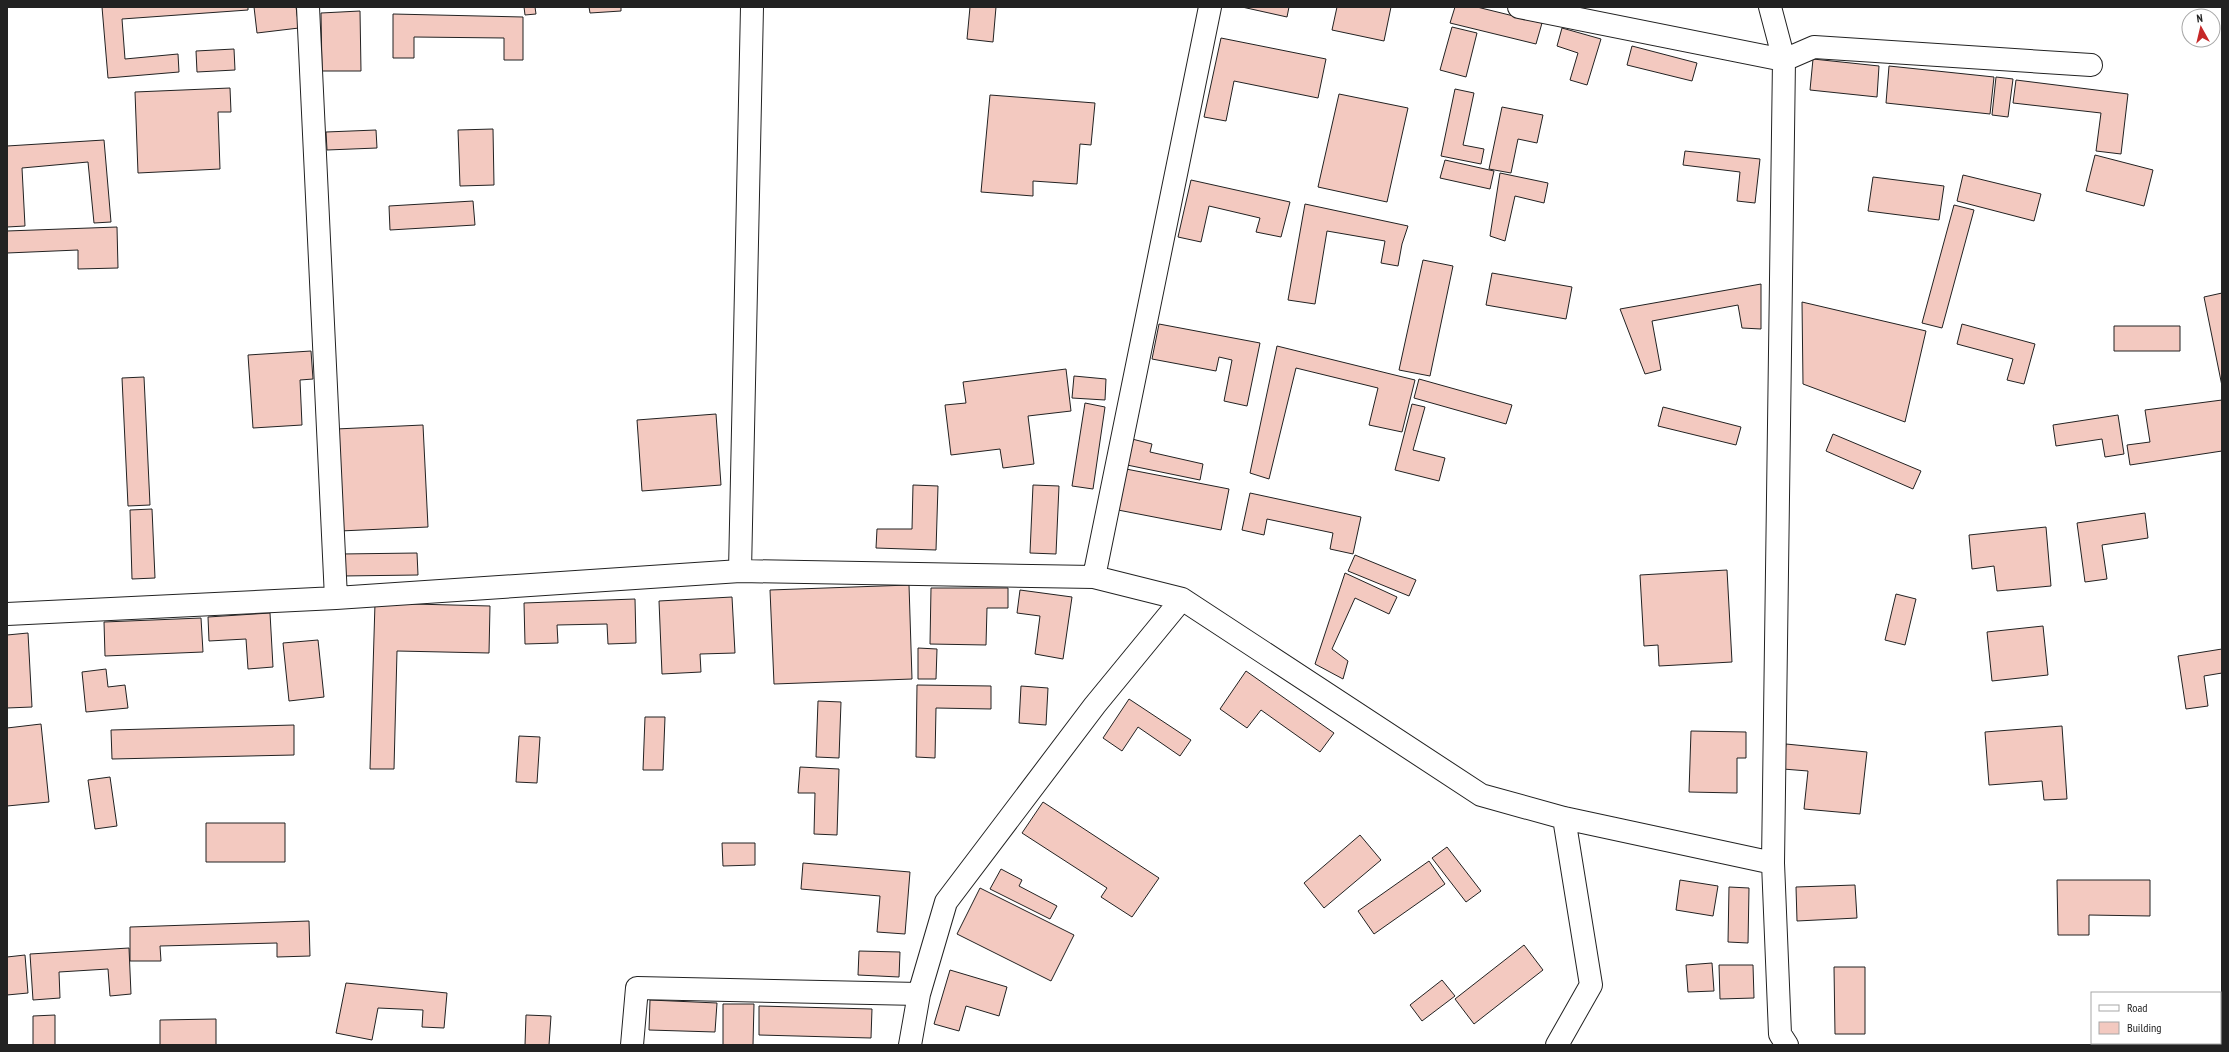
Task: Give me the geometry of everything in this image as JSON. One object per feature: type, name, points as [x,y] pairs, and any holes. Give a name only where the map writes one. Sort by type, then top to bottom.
[{"type":"street","points":[[308,7],[336,598]]},
{"type":"street","points":[[740,571],[752,7]]},
{"type":"street","points":[[1094,577],[1210,7]]},
{"type":"street","points":[[1519,7],[1784,60],[1814,47],[2091,65]]},
{"type":"street","points":[[1770,7],[1784,60],[1773,863],[1780,1034],[1787,1045]]},
{"type":"street","points":[[7,614],[336,598],[740,571],[1094,577],[1182,599],[1480,795],[1564,818],[1773,863]]},
{"type":"street","points":[[910,1045],[919,994],[946,902],[1095,705],[1182,599]]},
{"type":"street","points":[[1557,1045],[1591,985],[1564,818]]},
{"type":"street","points":[[632,1045],[636,988],[919,994]]},
{"type":"building","points":[[102,7],[248,7],[248,10],[122,19],[125,59],[178,54],[179,72],[108,78]]},
{"type":"building","points":[[254,7],[296,7],[299,28],[257,33]]},
{"type":"building","points":[[524,7],[535,7],[536,14],[525,15]]},
{"type":"building","points":[[589,7],[621,7],[621,11],[590,13]]},
{"type":"building","points":[[970,7],[996,7],[993,42],[967,39]]},
{"type":"building","points":[[1242,7],[1289,7],[1287,17]]},
{"type":"building","points":[[1337,7],[1391,7],[1384,41],[1332,30]]},
{"type":"building","points":[[1455,7],[1477,7],[1542,23],[1536,44],[1450,23]]},
{"type":"building","points":[[360,11],[361,71],[322,71],[321,13]]},
{"type":"building","points":[[393,14],[523,17],[523,60],[504,60],[504,38],[414,37],[414,58],[393,58]]},
{"type":"building","points":[[1452,27],[1477,33],[1466,77],[1440,70]]},
{"type":"building","points":[[1562,28],[1601,39],[1587,85],[1570,80],[1578,53],[1557,46]]},
{"type":"building","points":[[1221,38],[1326,59],[1318,98],[1234,81],[1226,121],[1204,117]]},
{"type":"building","points":[[1632,46],[1697,63],[1692,81],[1627,65]]},
{"type":"building","points":[[234,49],[235,70],[197,72],[196,51]]},
{"type":"building","points":[[1813,59],[1879,66],[1877,97],[1810,90]]},
{"type":"building","points":[[1889,66],[1994,77],[1990,114],[1886,103]]},
{"type":"building","points":[[1996,77],[2013,79],[2008,117],[1992,115]]},
{"type":"building","points":[[2016,80],[2128,94],[2121,154],[2096,151],[2101,113],[2013,103]]},
{"type":"building","points":[[230,88],[231,112],[218,112],[220,169],[138,173],[135,92]]},
{"type":"building","points":[[1455,89],[1474,93],[1463,145],[1484,149],[1481,164],[1441,156]]},
{"type":"building","points":[[1339,94],[1408,108],[1387,202],[1318,187]]},
{"type":"building","points":[[990,95],[1095,103],[1091,145],[1080,144],[1077,184],[1033,181],[1033,196],[981,192]]},
{"type":"building","points":[[1502,107],[1543,115],[1537,143],[1518,139],[1511,173],[1489,169]]},
{"type":"building","points":[[493,129],[494,185],[460,186],[458,130]]},
{"type":"building","points":[[376,130],[377,148],[327,150],[326,132]]},
{"type":"building","points":[[104,140],[111,222],[94,223],[88,162],[22,168],[25,226],[7,227],[7,146]]},
{"type":"building","points":[[1685,151],[1760,159],[1755,203],[1737,201],[1740,172],[1683,165]]},
{"type":"building","points":[[2095,155],[2153,170],[2144,206],[2086,191]]},
{"type":"building","points":[[1445,160],[1494,171],[1490,189],[1440,178]]},
{"type":"building","points":[[1500,173],[1548,183],[1544,203],[1515,196],[1505,241],[1490,236]]},
{"type":"building","points":[[1963,175],[2041,194],[2034,221],[1957,201]]},
{"type":"building","points":[[1873,177],[1944,186],[1939,220],[1868,211]]},
{"type":"building","points":[[1191,180],[1290,202],[1281,237],[1256,232],[1260,218],[1209,206],[1201,242],[1178,237]]},
{"type":"building","points":[[473,201],[475,225],[390,230],[389,206]]},
{"type":"building","points":[[1305,204],[1408,226],[1402,244],[1398,266],[1381,263],[1385,241],[1327,231],[1315,304],[1288,300]]},
{"type":"building","points":[[1954,205],[1974,210],[1942,328],[1922,323]]},
{"type":"building","points":[[117,227],[118,268],[78,269],[78,250],[7,253],[7,231]]},
{"type":"building","points":[[1423,260],[1453,266],[1430,376],[1399,370]]},
{"type":"building","points":[[1492,273],[1572,287],[1566,319],[1486,305]]},
{"type":"building","points":[[1761,284],[1761,329],[1742,328],[1738,305],[1652,321],[1661,370],[1645,374],[1620,309]]},
{"type":"building","points":[[2222,293],[2222,386],[2204,297]]},
{"type":"building","points":[[1802,302],[1926,331],[1905,422],[1803,384]]},
{"type":"building","points":[[1159,324],[1260,343],[1247,406],[1224,401],[1232,360],[1219,357],[1216,371],[1152,359]]},
{"type":"building","points":[[1962,324],[2035,344],[2024,384],[2007,380],[2013,359],[1957,344]]},
{"type":"building","points":[[2114,326],[2180,326],[2180,351],[2114,351]]},
{"type":"building","points":[[1277,346],[1415,380],[1402,432],[1369,425],[1378,388],[1296,368],[1269,479],[1250,473]]},
{"type":"building","points":[[311,351],[313,379],[300,380],[302,425],[253,428],[248,355]]},
{"type":"building","points":[[1066,369],[1071,411],[1028,416],[1034,464],[1003,468],[1000,449],[951,455],[945,405],[966,403],[963,382]]},
{"type":"building","points":[[1074,376],[1106,379],[1105,400],[1072,398]]},
{"type":"building","points":[[144,377],[150,505],[128,506],[122,378]]},
{"type":"building","points":[[1419,379],[1512,405],[1506,424],[1414,398]]},
{"type":"building","points":[[2222,400],[2222,451],[2130,465],[2127,445],[2150,442],[2145,410]]},
{"type":"building","points":[[1085,403],[1105,407],[1093,489],[1072,486]]},
{"type":"building","points":[[1412,404],[1425,407],[1413,450],[1445,458],[1439,481],[1395,470]]},
{"type":"building","points":[[1663,407],[1741,427],[1736,445],[1658,426]]},
{"type":"building","points":[[716,414],[721,485],[642,491],[637,420]]},
{"type":"building","points":[[2118,415],[2124,454],[2105,457],[2102,439],[2056,446],[2053,425]]},
{"type":"building","points":[[423,425],[428,527],[340,531],[336,429]]},
{"type":"building","points":[[1833,434],[1921,471],[1913,489],[1826,451]]},
{"type":"building","points":[[1132,439],[1152,444],[1150,452],[1203,464],[1200,480],[1127,465]]},
{"type":"building","points":[[1126,469],[1229,489],[1221,530],[1118,510]]},
{"type":"building","points":[[913,485],[938,486],[936,550],[876,548],[877,529],[912,529]]},
{"type":"building","points":[[1033,485],[1059,486],[1056,554],[1030,553]]},
{"type":"building","points":[[1250,493],[1361,517],[1353,554],[1330,549],[1333,533],[1267,519],[1264,535],[1242,530]]},
{"type":"building","points":[[152,509],[155,578],[132,579],[130,510]]},
{"type":"building","points":[[2145,513],[2148,538],[2102,545],[2107,579],[2085,582],[2077,523]]},
{"type":"building","points":[[2046,527],[2051,586],[1997,591],[1994,566],[1972,569],[1969,535]]},
{"type":"building","points":[[417,553],[418,575],[342,576],[341,554]]},
{"type":"building","points":[[1355,555],[1416,580],[1409,596],[1348,571]]},
{"type":"building","points":[[1727,570],[1732,662],[1659,666],[1658,645],[1644,646],[1640,575]]},
{"type":"building","points":[[1345,573],[1397,597],[1389,614],[1355,598],[1332,649],[1348,661],[1343,679],[1315,664]]},
{"type":"building","points":[[909,585],[912,679],[774,684],[770,590]]},
{"type":"building","points":[[931,588],[1008,588],[1008,608],[987,608],[986,645],[930,644]]},
{"type":"building","points":[[1020,590],[1072,597],[1063,659],[1035,654],[1040,616],[1017,613]]},
{"type":"building","points":[[1896,594],[1916,599],[1905,645],[1885,640]]},
{"type":"building","points":[[732,597],[735,653],[700,654],[701,672],[662,674],[659,601]]},
{"type":"building","points":[[635,599],[636,643],[608,644],[607,624],[557,625],[558,643],[525,644],[524,603]]},
{"type":"building","points":[[375,603],[490,606],[489,653],[397,651],[394,769],[370,769]]},
{"type":"building","points":[[270,613],[273,667],[248,669],[246,639],[209,641],[208,617]]},
{"type":"building","points":[[201,618],[203,652],[105,656],[104,622]]},
{"type":"building","points":[[2043,626],[2048,675],[1992,681],[1987,632]]},
{"type":"building","points":[[28,633],[32,707],[7,708],[7,635]]},
{"type":"building","points":[[318,640],[324,697],[289,701],[283,643]]},
{"type":"building","points":[[918,648],[937,649],[936,679],[918,679]]},
{"type":"building","points":[[2222,649],[2222,673],[2204,676],[2208,706],[2186,709],[2178,656]]},
{"type":"building","points":[[106,669],[108,687],[125,685],[128,708],[86,712],[82,672]]},
{"type":"building","points":[[1246,671],[1334,733],[1320,752],[1261,710],[1247,728],[1220,709]]},
{"type":"building","points":[[917,685],[991,686],[991,709],[936,708],[935,758],[916,757]]},
{"type":"building","points":[[1021,686],[1048,688],[1046,725],[1019,723]]},
{"type":"building","points":[[1129,699],[1191,740],[1180,756],[1138,727],[1122,751],[1103,738]]},
{"type":"building","points":[[818,701],[841,702],[839,758],[816,757]]},
{"type":"building","points":[[645,717],[665,717],[663,770],[643,770]]},
{"type":"building","points":[[41,724],[49,802],[7,806],[7,728]]},
{"type":"building","points":[[294,725],[294,755],[112,759],[111,730]]},
{"type":"building","points":[[2062,726],[2067,799],[2044,800],[2042,781],[1989,785],[1985,732]]},
{"type":"building","points":[[1691,731],[1746,732],[1746,758],[1737,758],[1737,793],[1689,792]]},
{"type":"building","points":[[519,736],[540,737],[537,783],[516,782]]},
{"type":"building","points":[[1786,744],[1867,752],[1860,814],[1804,809],[1808,771],[1783,769]]},
{"type":"building","points":[[800,767],[839,769],[837,835],[814,834],[815,793],[798,793]]},
{"type":"building","points":[[110,777],[117,826],[95,829],[88,780]]},
{"type":"building","points":[[1043,802],[1159,878],[1132,917],[1101,897],[1107,888],[1022,833]]},
{"type":"building","points":[[206,823],[285,823],[285,862],[206,862]]},
{"type":"building","points":[[1360,835],[1381,860],[1324,908],[1304,883]]},
{"type":"building","points":[[722,843],[755,843],[755,865],[723,866]]},
{"type":"building","points":[[1447,847],[1481,891],[1466,902],[1432,858]]},
{"type":"building","points":[[1429,861],[1445,884],[1374,934],[1358,911]]},
{"type":"building","points":[[803,863],[910,872],[905,934],[877,932],[880,896],[801,889]]},
{"type":"building","points":[[1001,869],[1022,880],[1019,886],[1057,906],[1050,919],[990,889]]},
{"type":"building","points":[[1680,880],[1718,886],[1713,916],[1676,910]]},
{"type":"building","points":[[2057,880],[2150,880],[2150,916],[2089,915],[2089,935],[2058,935]]},
{"type":"building","points":[[1855,885],[1857,918],[1797,921],[1796,887]]},
{"type":"building","points":[[1729,887],[1749,888],[1748,943],[1728,942]]},
{"type":"building","points":[[980,888],[1074,935],[1051,981],[957,934]]},
{"type":"building","points":[[309,921],[310,956],[277,957],[277,943],[160,946],[161,961],[130,961],[130,927]]},
{"type":"building","points":[[1524,945],[1543,970],[1474,1024],[1455,999]]},
{"type":"building","points":[[129,948],[131,994],[110,996],[108,969],[59,972],[60,998],[33,1000],[30,954]]},
{"type":"building","points":[[859,951],[900,952],[899,977],[858,975]]},
{"type":"building","points":[[25,955],[28,993],[7,995],[7,957]]},
{"type":"building","points":[[1712,963],[1714,991],[1688,992],[1686,965]]},
{"type":"building","points":[[1719,965],[1753,965],[1754,998],[1720,999]]},
{"type":"building","points":[[1834,967],[1865,967],[1865,1034],[1835,1034]]},
{"type":"building","points":[[950,970],[1007,987],[999,1016],[966,1006],[959,1031],[934,1024]]},
{"type":"building","points":[[1442,980],[1455,996],[1422,1021],[1410,1005]]},
{"type":"building","points":[[346,983],[447,993],[444,1028],[422,1027],[423,1010],[378,1008],[372,1040],[336,1033]]},
{"type":"building","points":[[650,1000],[717,1003],[715,1032],[649,1030]]},
{"type":"building","points":[[723,1004],[754,1004],[753,1045],[723,1045]]},
{"type":"building","points":[[759,1006],[872,1009],[871,1038],[759,1035]]},
{"type":"building","points":[[55,1015],[55,1045],[33,1045],[33,1016]]},
{"type":"building","points":[[526,1015],[551,1016],[549,1045],[525,1045]]},
{"type":"building","points":[[216,1019],[216,1045],[160,1045],[160,1020]]}]
